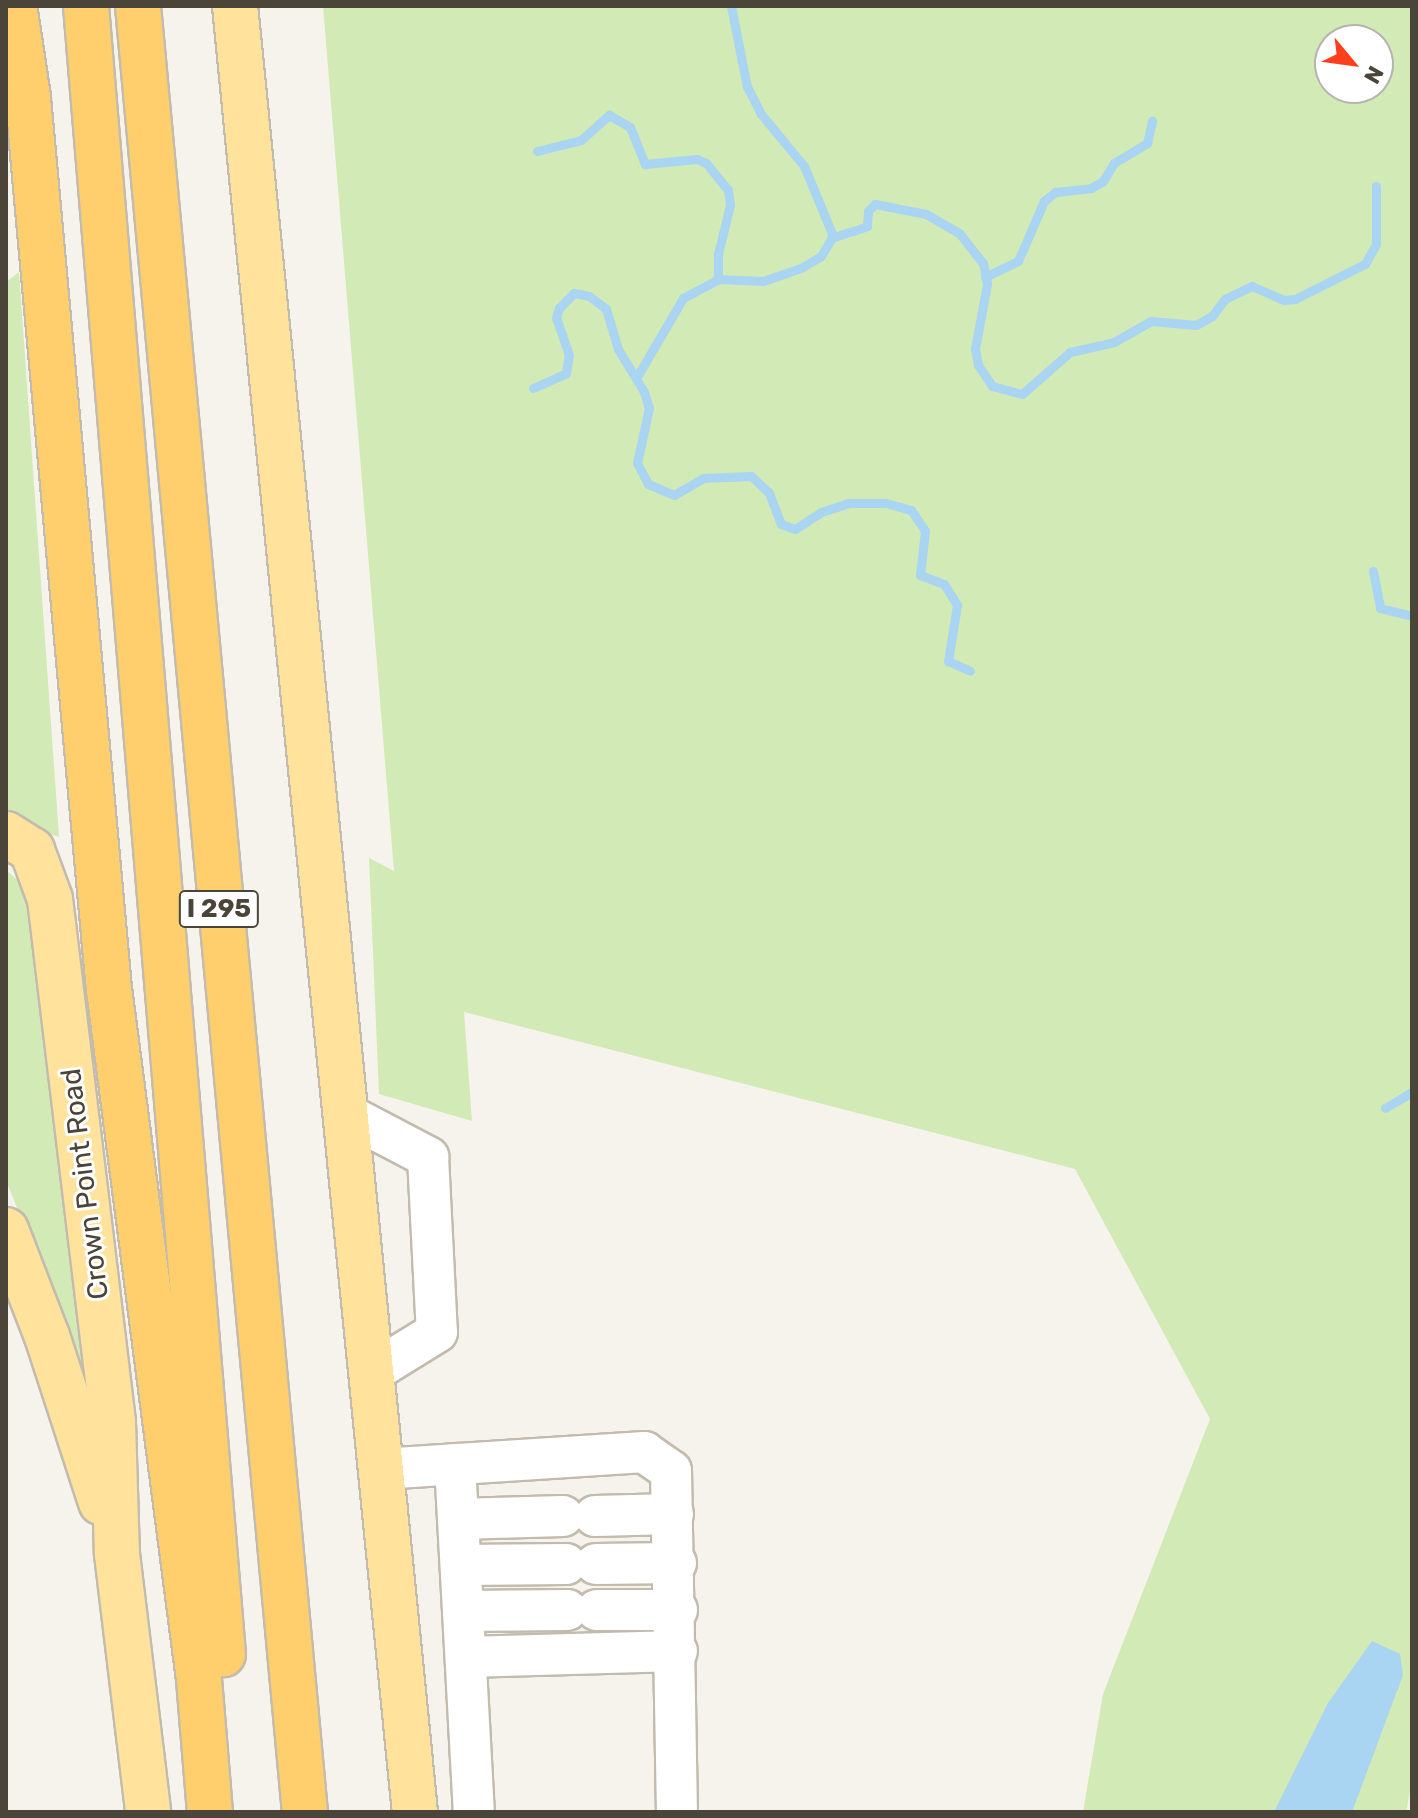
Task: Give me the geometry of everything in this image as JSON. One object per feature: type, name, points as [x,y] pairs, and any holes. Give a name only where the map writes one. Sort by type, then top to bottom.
[{"type":"highway","points":[[14,6],[28,98],[109,989],[199,1679],[210,1812]]},
{"type":"highway","name":"I 295","points":[[86,6],[237,1812]]},
{"type":"highway","name":"I 295","points":[[138,6],[305,1812]]},
{"type":"main road","points":[[235,6],[415,1812]]},
{"type":"main road","name":"Crown Point Road","points":[[6,834],[32,850],[50,899],[113,1422],[117,1554],[148,1812]]},
{"type":"main road","name":"Crown Point Road","points":[[6,1230],[47,1336],[117,1554]]},
{"type":"lane","points":[[346,1114],[428,1157],[437,1332],[371,1373]]},
{"type":"lane","points":[[381,1469],[644,1452],[671,1471],[677,1610],[677,1812]]},
{"type":"lane","points":[[455,1464],[474,1812]]},
{"type":"lane","points":[[458,1519],[673,1514]]},
{"type":"lane","points":[[461,1565],[676,1563]]},
{"type":"lane","points":[[463,1611],[677,1610]]},
{"type":"lane","points":[[466,1657],[677,1651]]},
{"type":"green space","points":[[323,6],[1412,6],[1412,1782],[1406,1812],[1083,1812],[1103,1694],[1210,1419],[1075,1169],[464,1012],[472,1121],[379,1094],[369,858],[394,871]]},
{"type":"green space","points":[[19,272],[59,837],[6,818],[6,282]]},
{"type":"green space","points":[[6,870],[21,883],[39,946],[92,1398],[6,1180]]},
{"type":"water","points":[[1372,1641],[1400,1654],[1403,1675],[1352,1812],[1274,1812],[1328,1703]]},
{"type":"waterway","points":[[638,375],[683,298],[718,279],[763,281],[801,268],[821,256],[833,236],[804,166],[761,114],[747,87],[731,6]]},
{"type":"waterway","points":[[537,151],[581,140],[609,115],[630,127],[645,164],[697,159],[706,163],[728,190],[730,205],[718,254],[718,279]]},
{"type":"waterway","points":[[985,277],[1018,261],[1044,201],[1055,192],[1091,188],[1103,181],[1114,163],[1147,143],[1152,121]]},
{"type":"waterway","points":[[831,238],[867,226],[868,211],[875,204],[926,214],[960,234],[983,263],[987,284],[975,349],[978,365],[992,386],[1022,394],[1070,352],[1114,342],[1151,321],[1196,325],[1212,316],[1225,299],[1252,286],[1284,300],[1295,299],[1365,264],[1376,244],[1376,186]]},
{"type":"waterway","points":[[533,388],[566,373],[569,355],[556,318],[559,308],[574,293],[589,296],[606,309],[618,349],[644,392],[649,408],[637,463],[648,484],[674,495],[703,478],[751,476],[769,493],[781,524],[795,529],[821,512],[848,503],[886,503],[911,510],[925,531],[920,575],[944,584],[957,605],[948,661],[970,671]]},
{"type":"waterway","points":[[1373,571],[1380,608],[1412,616]]},
{"type":"waterway","points":[[1385,1108],[1412,1092]]}]
